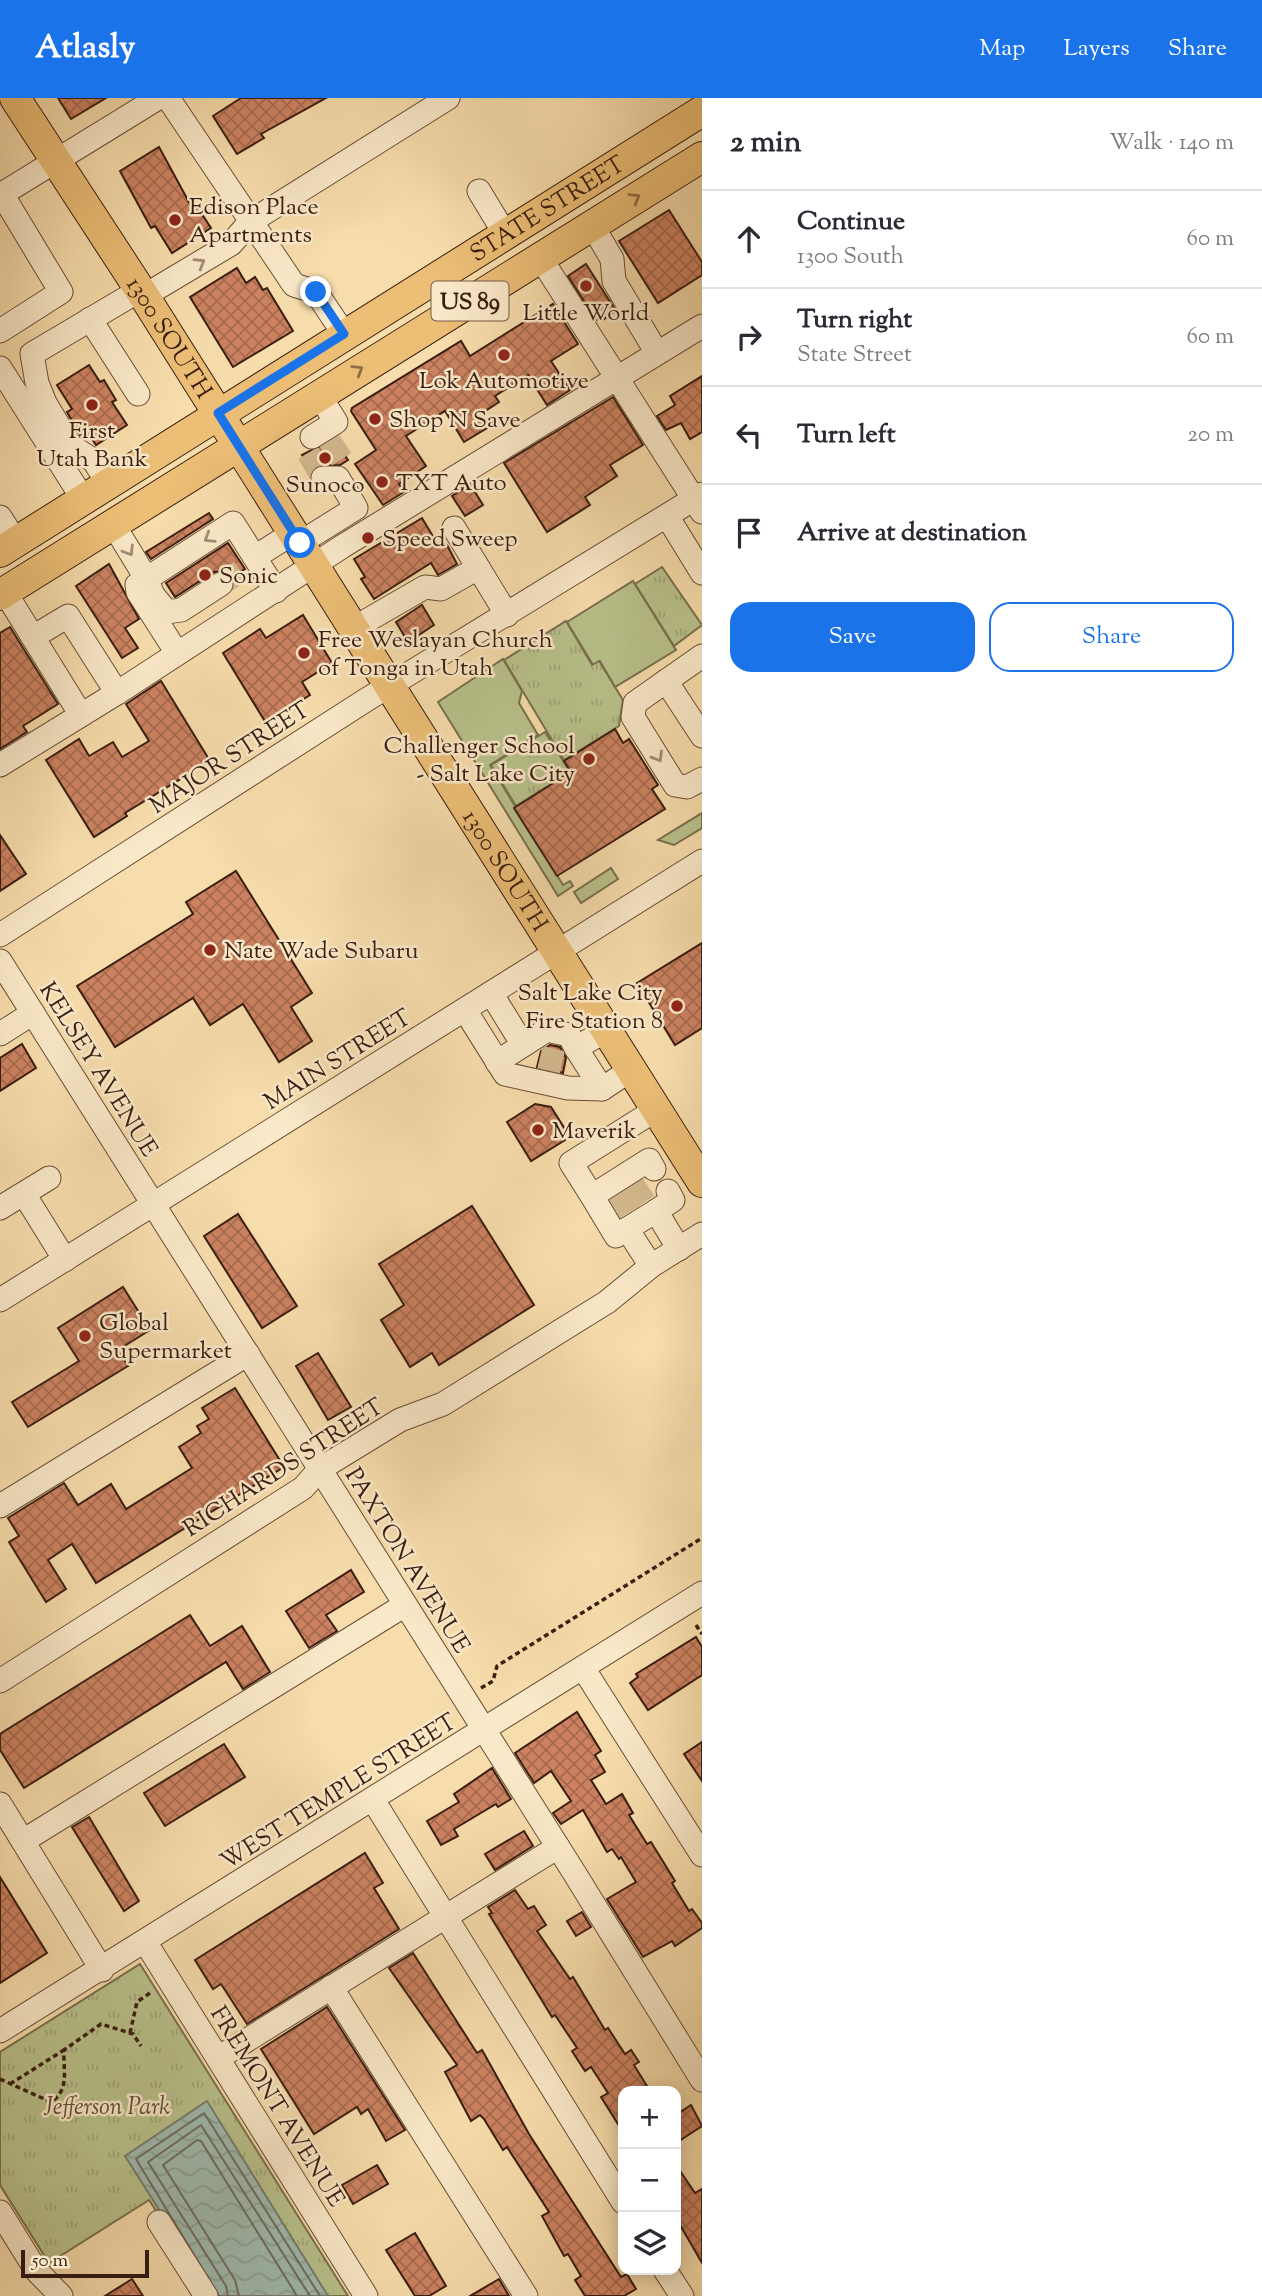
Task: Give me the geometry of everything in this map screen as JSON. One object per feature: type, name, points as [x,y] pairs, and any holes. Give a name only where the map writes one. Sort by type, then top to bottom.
[{"type":"main road","name":"1300 SOUTH","points":[[15,98],[142,293],[702,1182]]},
{"type":"main road","name":"STATE STREET","points":[[5,537],[83,499],[702,111]]},
{"type":"main road","name":"STATE STREET","points":[[2,594],[702,157]]},
{"type":"street","points":[[0,331],[61,292],[1,194],[159,98]]},
{"type":"street","points":[[169,98],[294,285],[316,292],[344,334]]},
{"type":"street","points":[[108,483],[94,461],[71,446],[45,403],[37,383],[32,354],[90,319],[231,244],[250,222],[448,98]]},
{"type":"street","points":[[479,191],[505,234]]},
{"type":"street","points":[[592,225],[612,259],[614,281],[657,353]]},
{"type":"street","points":[[540,257],[699,502]]},
{"type":"street","points":[[90,319],[138,394]]},
{"type":"street","points":[[252,562],[302,548],[617,378],[702,326]]},
{"type":"street","points":[[0,368],[83,499]]},
{"type":"street","points":[[307,403],[316,443]]},
{"type":"street","points":[[0,765],[117,694],[276,591],[302,548],[356,508],[335,472]]},
{"type":"street","name":"MAJOR STREET","points":[[0,935],[390,687],[667,516],[699,502]]},
{"type":"street","points":[[667,516],[702,573]]},
{"type":"street","points":[[177,653],[138,592],[137,585],[233,523],[252,562],[276,591]]},
{"type":"street","points":[[113,524],[161,607],[172,613],[221,584]]},
{"type":"street","points":[[454,528],[508,615]]},
{"type":"street","points":[[354,628],[425,587],[441,589],[478,568]]},
{"type":"street","points":[[2,594],[33,637],[81,715]]},
{"type":"street","points":[[33,637],[68,616],[117,694]]},
{"type":"street","points":[[702,656],[635,703],[633,717],[675,785],[687,788],[702,779]]},
{"type":"street","points":[[666,681],[702,736]]},
{"type":"street","name":"MAIN STREET","points":[[0,1300],[702,861]]},
{"type":"street","name":"KELSEY AVENUE","points":[[0,961],[153,1205]]},
{"type":"street","points":[[491,993],[519,1054]]},
{"type":"street","points":[[465,1010],[519,1054]]},
{"type":"street","points":[[0,1034],[33,1013]]},
{"type":"street","points":[[602,1089],[589,1069],[571,1056],[569,1035],[547,1030],[519,1054],[505,1074],[568,1088],[602,1089],[632,1069]]},
{"type":"street","points":[[571,1056],[607,1030]]},
{"type":"street","points":[[643,1213],[616,1236],[622,1183],[571,1163],[657,1109]]},
{"type":"street","points":[[0,1208],[49,1178]]},
{"type":"street","points":[[24,1194],[65,1260]]},
{"type":"street","name":"PAXTON AVENUE","points":[[153,1205],[702,2080]]},
{"type":"street","points":[[643,1213],[679,1249]]},
{"type":"street","points":[[643,1213],[651,1266]]},
{"type":"street","name":"RICHARDS STREET","points":[[0,1681],[303,1488],[320,1469],[400,1420],[443,1405],[607,1302],[651,1266],[702,1234]]},
{"type":"street","points":[[0,1506],[248,1354]]},
{"type":"street","name":"WEST TEMPLE STREET","points":[[0,2030],[146,1943],[702,1593]]},
{"type":"street","points":[[23,1840],[405,1605]]},
{"type":"street","points":[[583,1668],[702,1855]]},
{"type":"street","points":[[373,1800],[618,2194]]},
{"type":"street","points":[[0,1804],[102,1970]]},
{"type":"street","points":[[218,2058],[558,1847]]},
{"type":"street","name":"FREMONT AVENUE","points":[[146,1943],[366,2296]]},
{"type":"street","points":[[331,1987],[526,2296]]},
{"type":"street","points":[[1,2216],[36,2270],[61,2296]]},
{"type":"street","points":[[159,2222],[206,2296]]},
{"type":"street","points":[[36,2270],[39,2296]]},
{"type":"street","points":[[668,2275],[682,2296]]},
{"type":"path","points":[[481,1688],[493,1681],[497,1666],[702,1538]]},
{"type":"path","points":[[696,1625],[702,1634]]},
{"type":"path","points":[[130,2033],[136,2002],[150,1993]]},
{"type":"path","points":[[10,2084],[101,2024],[130,2033],[141,2046]]},
{"type":"path","points":[[0,2079],[51,2102],[61,2095],[65,2087],[64,2050]]},
{"type":"green space","points":[[662,567],[702,625],[674,646],[635,584]]},
{"type":"green space","points":[[633,581],[676,650],[615,687],[600,661],[593,665],[567,622]]},
{"type":"green space","points":[[566,621],[592,665],[599,661],[623,700],[619,726],[564,760],[504,660]]},
{"type":"green space","points":[[503,659],[522,691],[519,703],[538,735],[490,765],[563,885],[570,881],[573,886],[558,896],[438,702]]},
{"type":"green space","points":[[545,732],[570,772],[516,806],[491,765]]},
{"type":"green space","points":[[702,813],[702,828],[674,845],[658,840]]},
{"type":"green space","points":[[611,868],[618,879],[581,903],[574,892]]},
{"type":"green space","name":"Jefferson Park","points":[[140,1964],[348,2296],[211,2296],[149,2200],[49,2263],[0,2185],[0,2052]]},
{"type":"water","points":[[207,2101],[328,2296],[214,2296],[125,2156]]},
{"type":"building","points":[[58,98],[106,98],[71,119]]},
{"type":"building","name":"Edison Place Apartments","points":[[241,98],[326,98],[261,134],[264,138],[237,154],[213,116]]},
{"type":"building","points":[[159,147],[190,204],[194,202],[211,228],[172,253],[155,226],[151,228],[120,171]]},
{"type":"building","points":[[669,210],[702,262],[702,275],[658,303],[619,241]]},
{"type":"building","points":[[586,264],[616,311],[604,319],[602,316],[596,320],[568,276]]},
{"type":"building","points":[[237,268],[246,283],[255,277],[263,290],[267,288],[293,331],[233,367],[190,297]]},
{"type":"building","points":[[553,304],[578,344],[551,361],[570,390],[547,405],[528,375],[495,396],[499,402],[481,414],[489,427],[464,442],[445,411],[406,436],[426,466],[399,484],[404,492],[383,505],[355,464],[376,450],[351,411],[352,408],[461,341],[470,356]]},
{"type":"building","name":"First Utah Bank","points":[[89,365],[100,382],[104,380],[116,400],[112,402],[127,425],[96,445],[87,431],[80,435],[67,412],[72,409],[57,385]]},
{"type":"building","points":[[702,376],[702,432],[690,439],[681,423],[666,430],[657,416],[675,405],[670,396]]},
{"type":"building","points":[[613,397],[643,445],[610,465],[617,476],[585,497],[590,505],[547,532],[504,463]]},
{"type":"building","name":"Sunoco","points":[[334,439],[348,460],[340,465],[317,466],[312,470],[302,455]]},
{"type":"building","points":[[470,484],[483,505],[465,516],[452,496]]},
{"type":"building","points":[[209,513],[213,519],[151,559],[146,552]]},
{"type":"building","points":[[422,518],[437,543],[447,545],[457,564],[438,575],[431,563],[374,599],[361,579],[365,577],[354,559]]},
{"type":"building","name":"Sonic","points":[[228,543],[245,569],[233,577],[227,571],[214,572],[175,597],[166,583]]},
{"type":"building","points":[[109,564],[139,619],[125,628],[138,648],[122,658],[76,586]]},
{"type":"building","points":[[422,605],[434,625],[408,642],[396,622]]},
{"type":"building","points":[[303,615],[332,663],[302,682],[310,695],[266,723],[223,653],[260,629],[266,638]]},
{"type":"building","points":[[10,627],[58,704],[23,726],[27,732],[0,749],[0,633]]},
{"type":"building","points":[[161,681],[210,761],[125,813],[127,816],[94,837],[46,760],[79,739],[89,756],[113,742],[122,757],[149,741],[126,704]]},
{"type":"building","points":[[615,729],[623,743],[629,739],[658,785],[652,789],[665,809],[557,876],[514,808],[571,772],[564,761]]},
{"type":"building","points":[[0,835],[26,874],[0,891]]},
{"type":"building","name":"Nate Wade Subaru","points":[[236,871],[312,993],[291,1007],[312,1041],[279,1062],[243,1004],[210,1025],[193,998],[115,1047],[77,986],[193,914],[186,902]]},
{"type":"building","name":"Salt Lake City Fire Station 8","points":[[702,943],[702,1028],[675,1045],[637,983]]},
{"type":"building","points":[[22,1044],[36,1068],[0,1091],[0,1058]]},
{"type":"building","points":[[550,1045],[560,1047],[566,1058],[563,1073],[537,1067],[541,1051]]},
{"type":"building","name":"Maverik","points":[[535,1104],[551,1107],[570,1137],[531,1161],[507,1122]]},
{"type":"building","points":[[472,1206],[534,1305],[439,1365],[432,1353],[410,1367],[381,1320],[404,1305],[379,1264]]},
{"type":"building","points":[[238,1214],[297,1306],[262,1328],[204,1236]]},
{"type":"building","points":[[123,1287],[150,1330],[118,1350],[128,1366],[28,1427],[12,1402],[79,1361],[58,1328]]},
{"type":"building","points":[[318,1353],[351,1407],[328,1420],[296,1366]]},
{"type":"building","points":[[235,1388],[284,1467],[96,1583],[72,1544],[48,1560],[66,1589],[46,1602],[9,1542],[19,1536],[8,1518],[64,1483],[78,1505],[111,1484],[126,1509],[192,1468],[179,1447],[201,1433],[197,1426],[209,1419],[202,1408]]},
{"type":"building","points":[[351,1570],[364,1592],[326,1615],[337,1631],[309,1648],[286,1611]]},
{"type":"building","points":[[190,1615],[210,1646],[242,1626],[270,1672],[243,1689],[226,1662],[24,1788],[0,1750],[0,1734]]},
{"type":"building","points":[[696,1637],[702,1647],[702,1675],[648,1710],[630,1683],[638,1677],[636,1674]]},
{"type":"building","points":[[577,1712],[601,1751],[595,1755],[605,1772],[591,1780],[606,1804],[622,1794],[633,1813],[629,1815],[647,1844],[651,1842],[675,1881],[672,1883],[689,1911],[692,1909],[702,1923],[702,1928],[675,1946],[672,1941],[643,1957],[607,1899],[636,1882],[621,1857],[619,1859],[612,1849],[607,1852],[583,1810],[561,1824],[553,1813],[571,1801],[551,1771],[534,1783],[515,1753]]},
{"type":"building","points":[[702,1742],[702,1781],[684,1754]]},
{"type":"building","points":[[224,1744],[245,1777],[165,1826],[144,1793]]},
{"type":"building","points":[[492,1768],[511,1799],[498,1807],[496,1804],[454,1829],[458,1836],[441,1845],[427,1821],[459,1802],[454,1794]]},
{"type":"building","points":[[89,1817],[139,1901],[124,1911],[72,1827]]},
{"type":"building","points":[[524,1831],[533,1846],[495,1870],[485,1854]]},
{"type":"building","points":[[365,1853],[383,1883],[374,1888],[399,1929],[247,2024],[221,1984],[213,1989],[195,1960]]},
{"type":"building","points":[[0,1877],[47,1953],[0,1983]]},
{"type":"building","points":[[515,1890],[528,1909],[534,1906],[546,1925],[537,1931],[570,1979],[573,1977],[605,2030],[608,2028],[625,2054],[631,2050],[639,2062],[634,2065],[647,2086],[618,2086],[618,2124],[601,2097],[608,2093],[591,2067],[585,2071],[572,2051],[577,2048],[555,2015],[552,2017],[489,1914],[492,1913],[488,1907]]},
{"type":"building","points":[[582,1912],[591,1927],[576,1936],[567,1921]]},
{"type":"building","points":[[413,1953],[477,2053],[482,2050],[529,2134],[618,2275],[628,2275],[636,2289],[624,2296],[585,2296],[575,2280],[581,2276],[568,2254],[564,2256],[542,2216],[549,2212],[507,2147],[503,2150],[484,2119],[480,2115],[471,2121],[445,2072],[457,2065],[389,1968]]},
{"type":"building","points":[[327,2007],[405,2130],[386,2141],[368,2109],[361,2114],[357,2107],[314,2134],[261,2049]]},
{"type":"building","points":[[691,2105],[702,2126],[681,2140],[681,2112]]},
{"type":"building","points":[[377,2165],[388,2184],[353,2204],[342,2185]]},
{"type":"building","points":[[681,2172],[695,2193],[702,2189],[702,2263],[681,2227]]},
{"type":"building","points":[[415,2233],[446,2286],[429,2296],[415,2296],[386,2250]]},
{"type":"building","points":[[132,2279],[143,2296],[105,2296]]},
{"type":"building","points":[[499,2279],[509,2296],[470,2296]]},
{"type":"tunnel","points":[[329,440],[344,463]]},
{"type":"tunnel","points":[[308,453],[323,478]]},
{"type":"tunnel","points":[[221,584],[245,569]]},
{"type":"tunnel","points":[[540,1057],[565,1063]]},
{"type":"tunnel","points":[[632,1183],[646,1204]]},
{"type":"tunnel","points":[[617,1193],[630,1214]]},
{"type":"place","name":"Edison Place Apartments","points":[[175,220]]},
{"type":"place","name":"Little World","points":[[586,286]]},
{"type":"place","name":"Lok Automotive","points":[[504,355]]},
{"type":"place","name":"First Utah Bank","points":[[92,405]]},
{"type":"place","name":"Shop N Save","points":[[375,419]]},
{"type":"place","name":"Sunoco","points":[[325,458]]},
{"type":"place","name":"TXT Auto","points":[[382,482]]},
{"type":"place","name":"Speed Sweep","points":[[368,538]]},
{"type":"place","name":"Sonic","points":[[205,575]]},
{"type":"place","name":"Free Weslayan Church of Tonga in Utah","points":[[304,653]]},
{"type":"place","name":"Challenger School - Salt Lake City","points":[[589,759]]},
{"type":"place","name":"Nate Wade Subaru","points":[[210,950]]},
{"type":"place","name":"Salt Lake City Fire Station 8","points":[[677,1006]]},
{"type":"place","name":"Maverik","points":[[538,1130]]},
{"type":"place","name":"Global Supermarket","points":[[85,1336]]},
{"type":"route","points":[[300,543],[218,413],[344,334],[316,292]]}]
